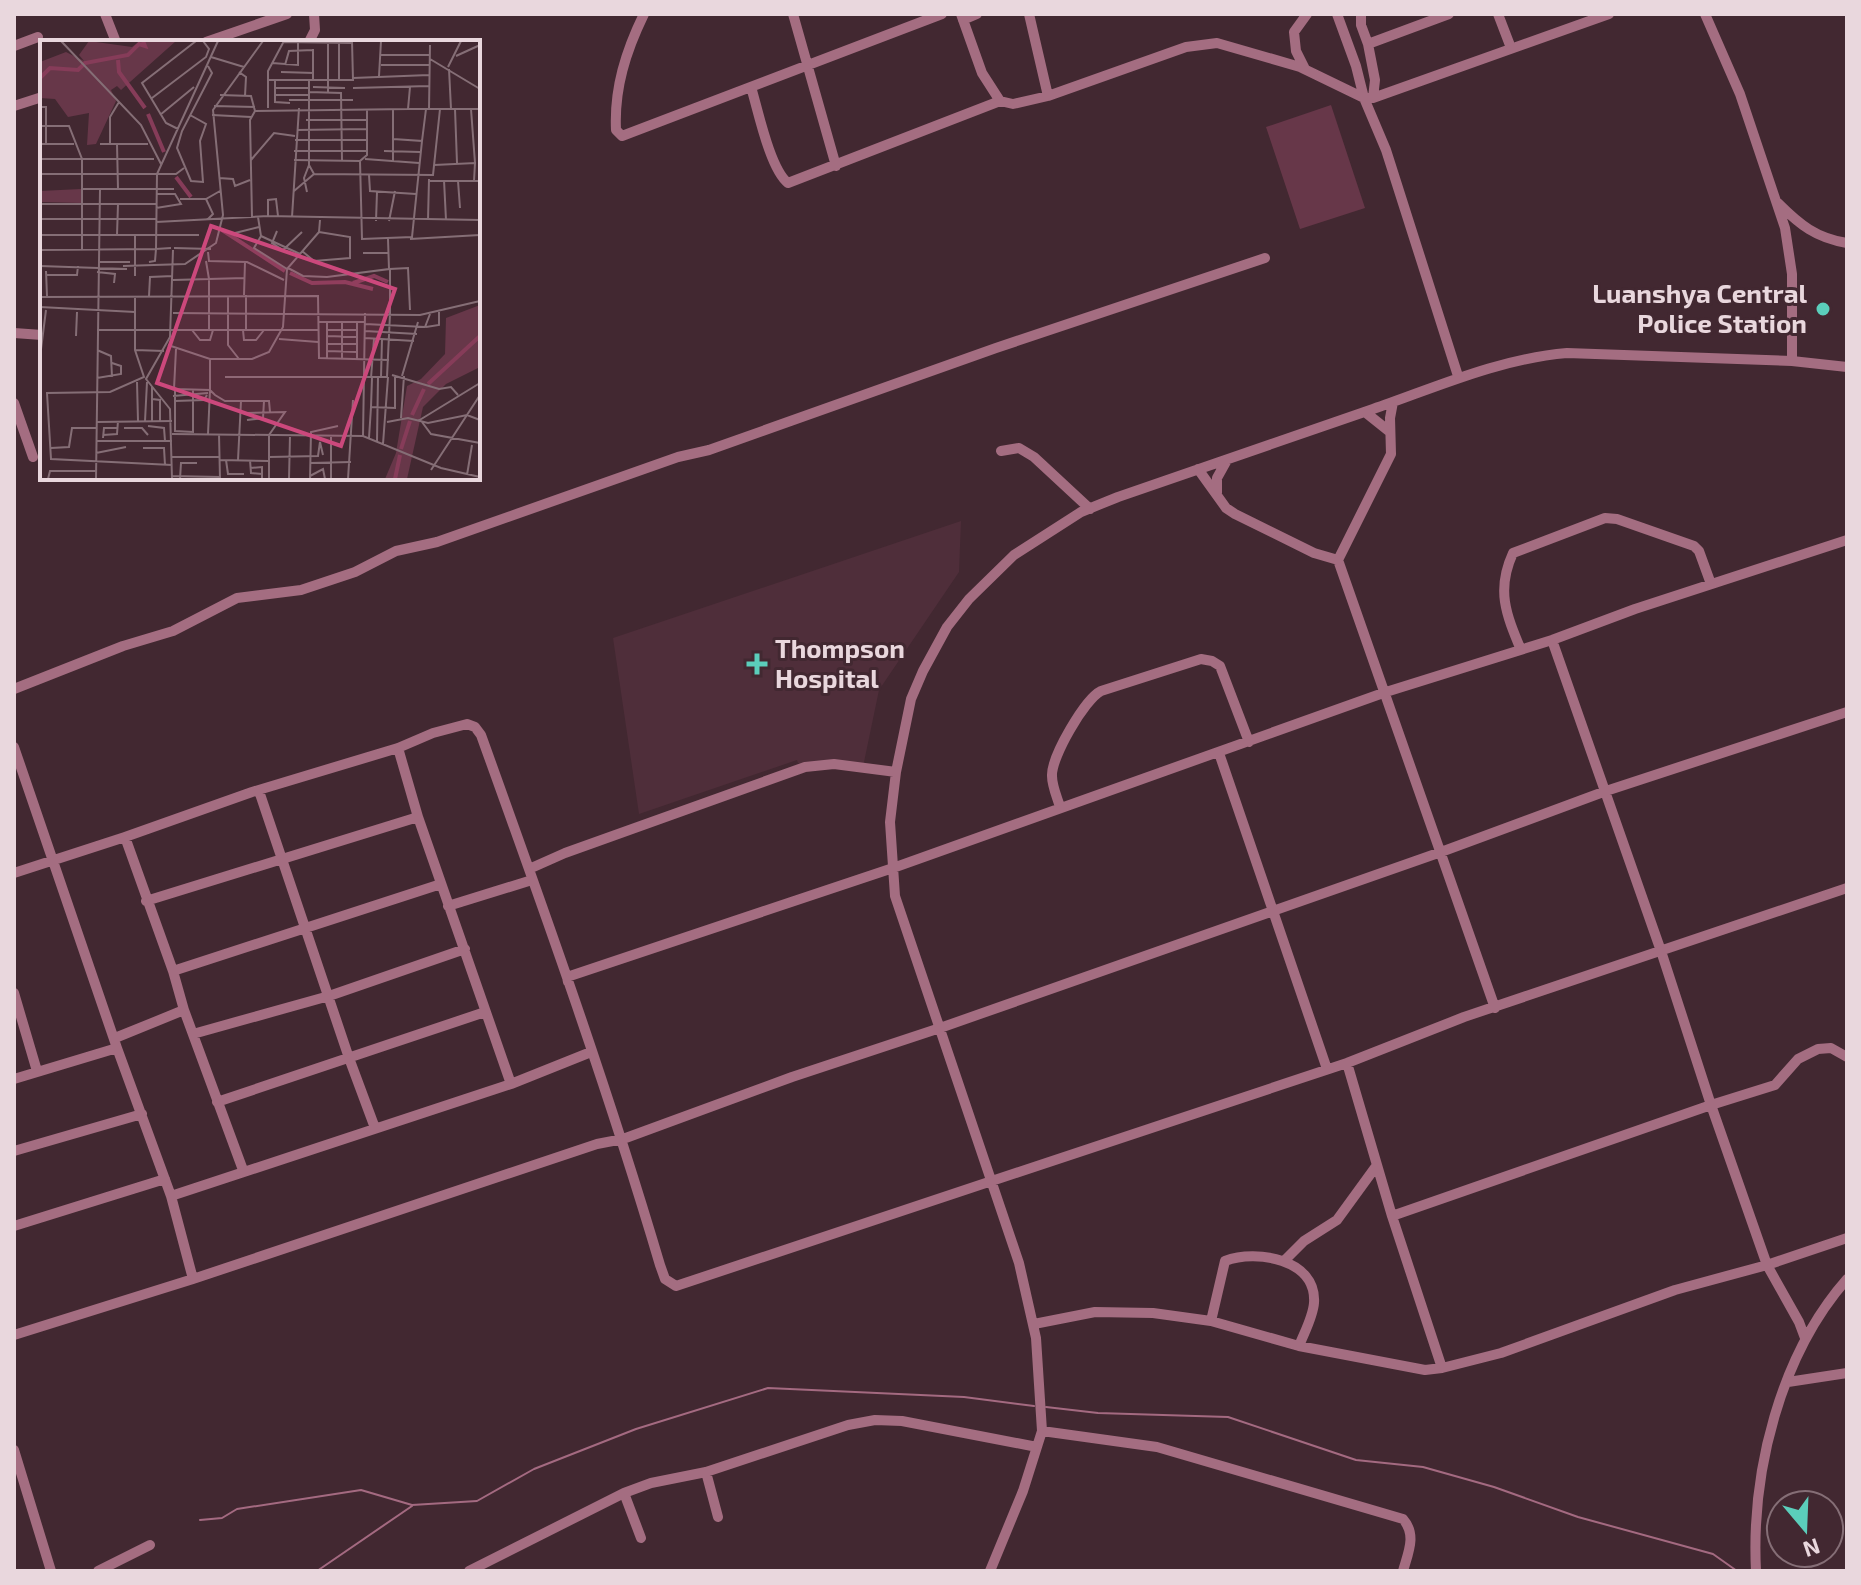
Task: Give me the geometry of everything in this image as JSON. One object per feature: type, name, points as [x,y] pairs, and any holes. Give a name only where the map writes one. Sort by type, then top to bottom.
[{"type":"street","points":[[105,14],[115,40]]},
{"type":"street","points":[[212,40],[287,14]]},
{"type":"street","points":[[310,40],[315,30],[314,14]]},
{"type":"street","points":[[644,14],[626,53],[621,73],[615,120],[619,135],[634,133],[704,103],[942,14]]},
{"type":"street","points":[[793,14],[836,166]]},
{"type":"street","points":[[977,14],[962,17],[982,73],[1000,101]]},
{"type":"street","points":[[1029,14],[1048,96]]},
{"type":"street","points":[[1305,70],[1296,51],[1294,32],[1307,14]]},
{"type":"street","points":[[1337,14],[1386,150],[1458,376]]},
{"type":"street","points":[[1361,14],[1375,80],[1368,98]]},
{"type":"street","points":[[1368,44],[1449,14]]},
{"type":"street","points":[[1498,14],[1511,48]]},
{"type":"street","points":[[751,87],[785,182],[797,181],[1000,101],[1013,104],[1048,96],[1203,44],[1230,45],[1305,70],[1368,98],[1609,14]]},
{"type":"street","points":[[1705,14],[1740,94],[1785,228],[1791,259],[1792,361]]},
{"type":"street","points":[[14,46],[38,37]]},
{"type":"street","points":[[14,106],[40,98]]},
{"type":"street","points":[[1776,202],[1800,226],[1816,235],[1847,243]]},
{"type":"street","points":[[14,689],[123,646],[173,631],[237,598],[281,594],[314,586],[355,572],[396,551],[476,529],[678,457],[709,450],[996,348],[1265,258]]},
{"type":"street","points":[[14,333],[40,335]]},
{"type":"street","points":[[990,1571],[1023,1491],[1042,1431],[1034,1324],[1027,1290],[992,1181],[895,896],[890,822],[896,772],[911,699],[947,627],[969,599],[1014,555],[1042,535],[1090,509],[1458,376],[1545,354],[1567,353],[1792,361],[1847,367]]},
{"type":"street","points":[[1393,402],[1391,454],[1338,560],[1495,1008]]},
{"type":"street","points":[[14,403],[33,457]]},
{"type":"street","points":[[1365,412],[1390,432]]},
{"type":"street","points":[[1001,451],[1019,448],[1034,457],[1090,509]]},
{"type":"street","points":[[1217,493],[1217,478],[1227,460]]},
{"type":"street","points":[[1198,469],[1226,508],[1250,523],[1314,553],[1338,560]]},
{"type":"street","points":[[1521,650],[1503,599],[1504,571],[1513,553],[1605,518],[1617,519],[1694,546],[1699,551],[1711,584]]},
{"type":"street","points":[[568,984],[567,977],[893,868],[1386,692],[1552,640],[1847,540]]},
{"type":"street","points":[[1552,640],[1767,1265],[1805,1338]]},
{"type":"street","points":[[1060,807],[1052,777],[1053,765],[1077,720],[1094,695],[1101,691],[1201,659],[1212,661],[1220,666],[1249,742]]},
{"type":"street","points":[[14,1335],[193,1279],[597,1144],[623,1139],[792,1077],[1273,912],[1606,791],[1847,712]]},
{"type":"street","points":[[14,873],[398,748],[433,733],[467,724],[475,727],[481,735],[623,1139],[665,1279],[676,1286],[1347,1063],[1464,1017],[1847,888]]},
{"type":"street","points":[[14,747],[171,1196],[193,1279]]},
{"type":"street","points":[[398,748],[418,817],[511,1084]]},
{"type":"street","points":[[1219,753],[1327,1069]]},
{"type":"street","points":[[529,869],[565,853],[805,767],[834,764],[896,772]]},
{"type":"street","points":[[259,791],[375,1128]]},
{"type":"street","points":[[146,901],[418,817]]},
{"type":"street","points":[[125,837],[243,1170]]},
{"type":"street","points":[[448,906],[532,880]]},
{"type":"street","points":[[173,971],[441,884]]},
{"type":"street","points":[[193,1034],[329,996],[465,949]]},
{"type":"street","points":[[14,993],[37,1071]]},
{"type":"street","points":[[14,1079],[116,1043],[184,1010]]},
{"type":"street","points":[[217,1102],[485,1012]]},
{"type":"street","points":[[1392,1216],[1775,1085],[1798,1059],[1818,1049],[1831,1048],[1847,1057]]},
{"type":"street","points":[[171,1196],[511,1084],[591,1052]]},
{"type":"street","points":[[1347,1063],[1392,1216],[1442,1368]]},
{"type":"street","points":[[14,1151],[142,1114]]},
{"type":"street","points":[[1284,1261],[1304,1241],[1337,1220],[1377,1165]]},
{"type":"street","points":[[14,1226],[165,1179]]},
{"type":"street","points":[[1034,1324],[1095,1312],[1153,1313],[1211,1321],[1299,1346],[1419,1370],[1442,1368],[1557,1335],[1592,1318],[1675,1290],[1767,1265],[1847,1238]]},
{"type":"street","points":[[1211,1321],[1225,1261],[1240,1255],[1284,1261],[1305,1274],[1314,1303],[1299,1346]]},
{"type":"street","points":[[1756,1571],[1758,1492],[1766,1445],[1805,1338],[1847,1279]]},
{"type":"street","points":[[1788,1382],[1847,1373]]},
{"type":"street","points":[[469,1571],[624,1493],[651,1483],[706,1472],[848,1425],[875,1420],[902,1421],[1037,1447]]},
{"type":"street","points":[[1042,1431],[1157,1447],[1403,1519],[1409,1526],[1412,1539],[1403,1571]]},
{"type":"street","points":[[14,1450],[51,1571]]},
{"type":"street","points":[[706,1472],[718,1517]]},
{"type":"street","points":[[624,1493],[641,1538]]},
{"type":"street","points":[[98,1571],[150,1545]]},
{"type":"shaded area","points":[[1331,105],[1365,208],[1300,229],[1266,127]]},
{"type":"shaded area","name":"Thompson Hospital","points":[[961,521],[959,572],[879,690],[863,767],[798,763],[797,760],[639,814],[613,638]]},
{"type":"waterway","points":[[200,1520],[222,1518],[237,1509],[361,1490],[412,1505],[477,1501],[534,1469],[636,1429],[768,1388],[964,1397],[1034,1406]]},
{"type":"waterway","points":[[1046,1407],[1098,1413],[1228,1417],[1356,1460],[1423,1467],[1494,1487],[1578,1517],[1713,1554],[1737,1571]]},
{"type":"waterway","points":[[317,1571],[412,1506]]},
{"type":"place","name":"Luanshya Central Police Station","points":[[1823,309]]},
{"type":"place","name":"Thompson Hospital","points":[[757,664]]}]
